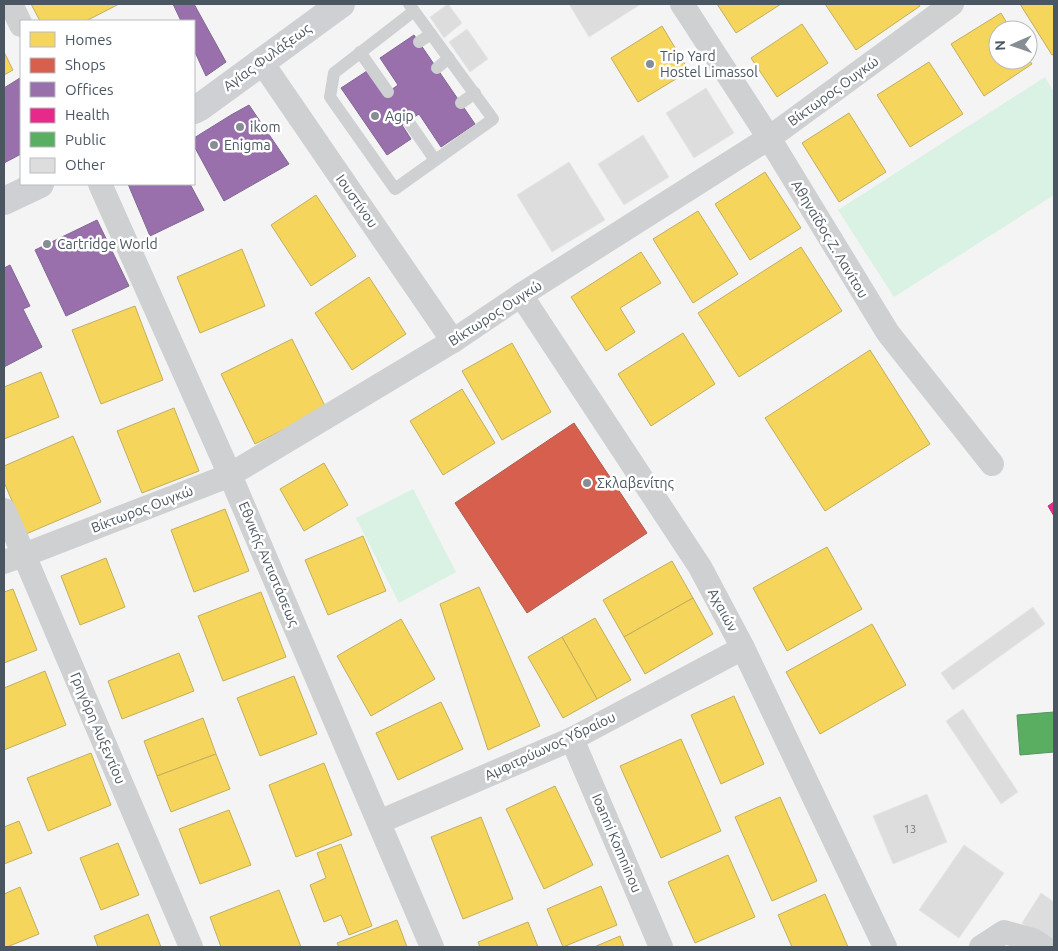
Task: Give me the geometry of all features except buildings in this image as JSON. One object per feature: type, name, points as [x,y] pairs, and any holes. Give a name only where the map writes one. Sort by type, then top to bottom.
[{"type":"main road","name":"Αγίας Φυλάξεως","points":[[195,110],[341,4]]},
{"type":"main road","points":[[4,201],[38,185]]},
{"type":"street","points":[[11,4],[20,22]]},
{"type":"street","name":"Αθηναΐδος Ζ. Λανίτου","points":[[682,4],[769,138],[888,333],[992,464]]},
{"type":"street","name":"Βίκτωρος Ουγκώ","points":[[14,559],[230,475],[453,341],[521,295],[769,138],[952,4]]},
{"type":"street","name":"Ιουστίνου","points":[[261,62],[453,341]]},
{"type":"street","name":"Εθνικής Αντιστάσεως","points":[[100,185],[230,475],[432,947]]},
{"type":"street","name":"Αχαιών","points":[[521,295],[700,567],[743,648],[885,947]]},
{"type":"street","name":"Γρηγόρη Αυξεντίου","points":[[4,510],[14,559],[191,947]]},
{"type":"street","name":"Αμφιτρύωνος Υδραίου","points":[[379,822],[572,739],[743,648]]},
{"type":"street","name":"Ioanni Komninou","points":[[572,739],[661,947]]},
{"type":"street","points":[[981,947],[1004,932],[1033,940],[1044,947]]},
{"type":"lane","points":[[412,7],[493,119],[395,189],[330,97],[334,73],[412,7]]},
{"type":"lane","points":[[419,42],[431,34]]},
{"type":"lane","points":[[360,52],[380,68],[388,92]]},
{"type":"lane","points":[[437,68],[449,58]]},
{"type":"lane","points":[[461,103],[475,93]]},
{"type":"lane","points":[[408,121],[435,160]]},
{"type":"lane","points":[[417,134],[428,127]]},
{"type":"green space","points":[[1045,77],[1054,92],[1054,195],[894,297],[838,210]]},
{"type":"green space","points":[[413,489],[456,572],[399,603],[356,518]]},
{"type":"place","name":"Trip Yard Hostel Limassol","points":[[650,64]]},
{"type":"place","name":"Agip","points":[[375,116]]},
{"type":"place","name":"ikom","points":[[240,127]]},
{"type":"place","name":"Enigma","points":[[214,145]]},
{"type":"place","name":"Cartridge World","points":[[47,244]]},
{"type":"place","name":"Σκλαβενίτης","points":[[587,483]]}]
